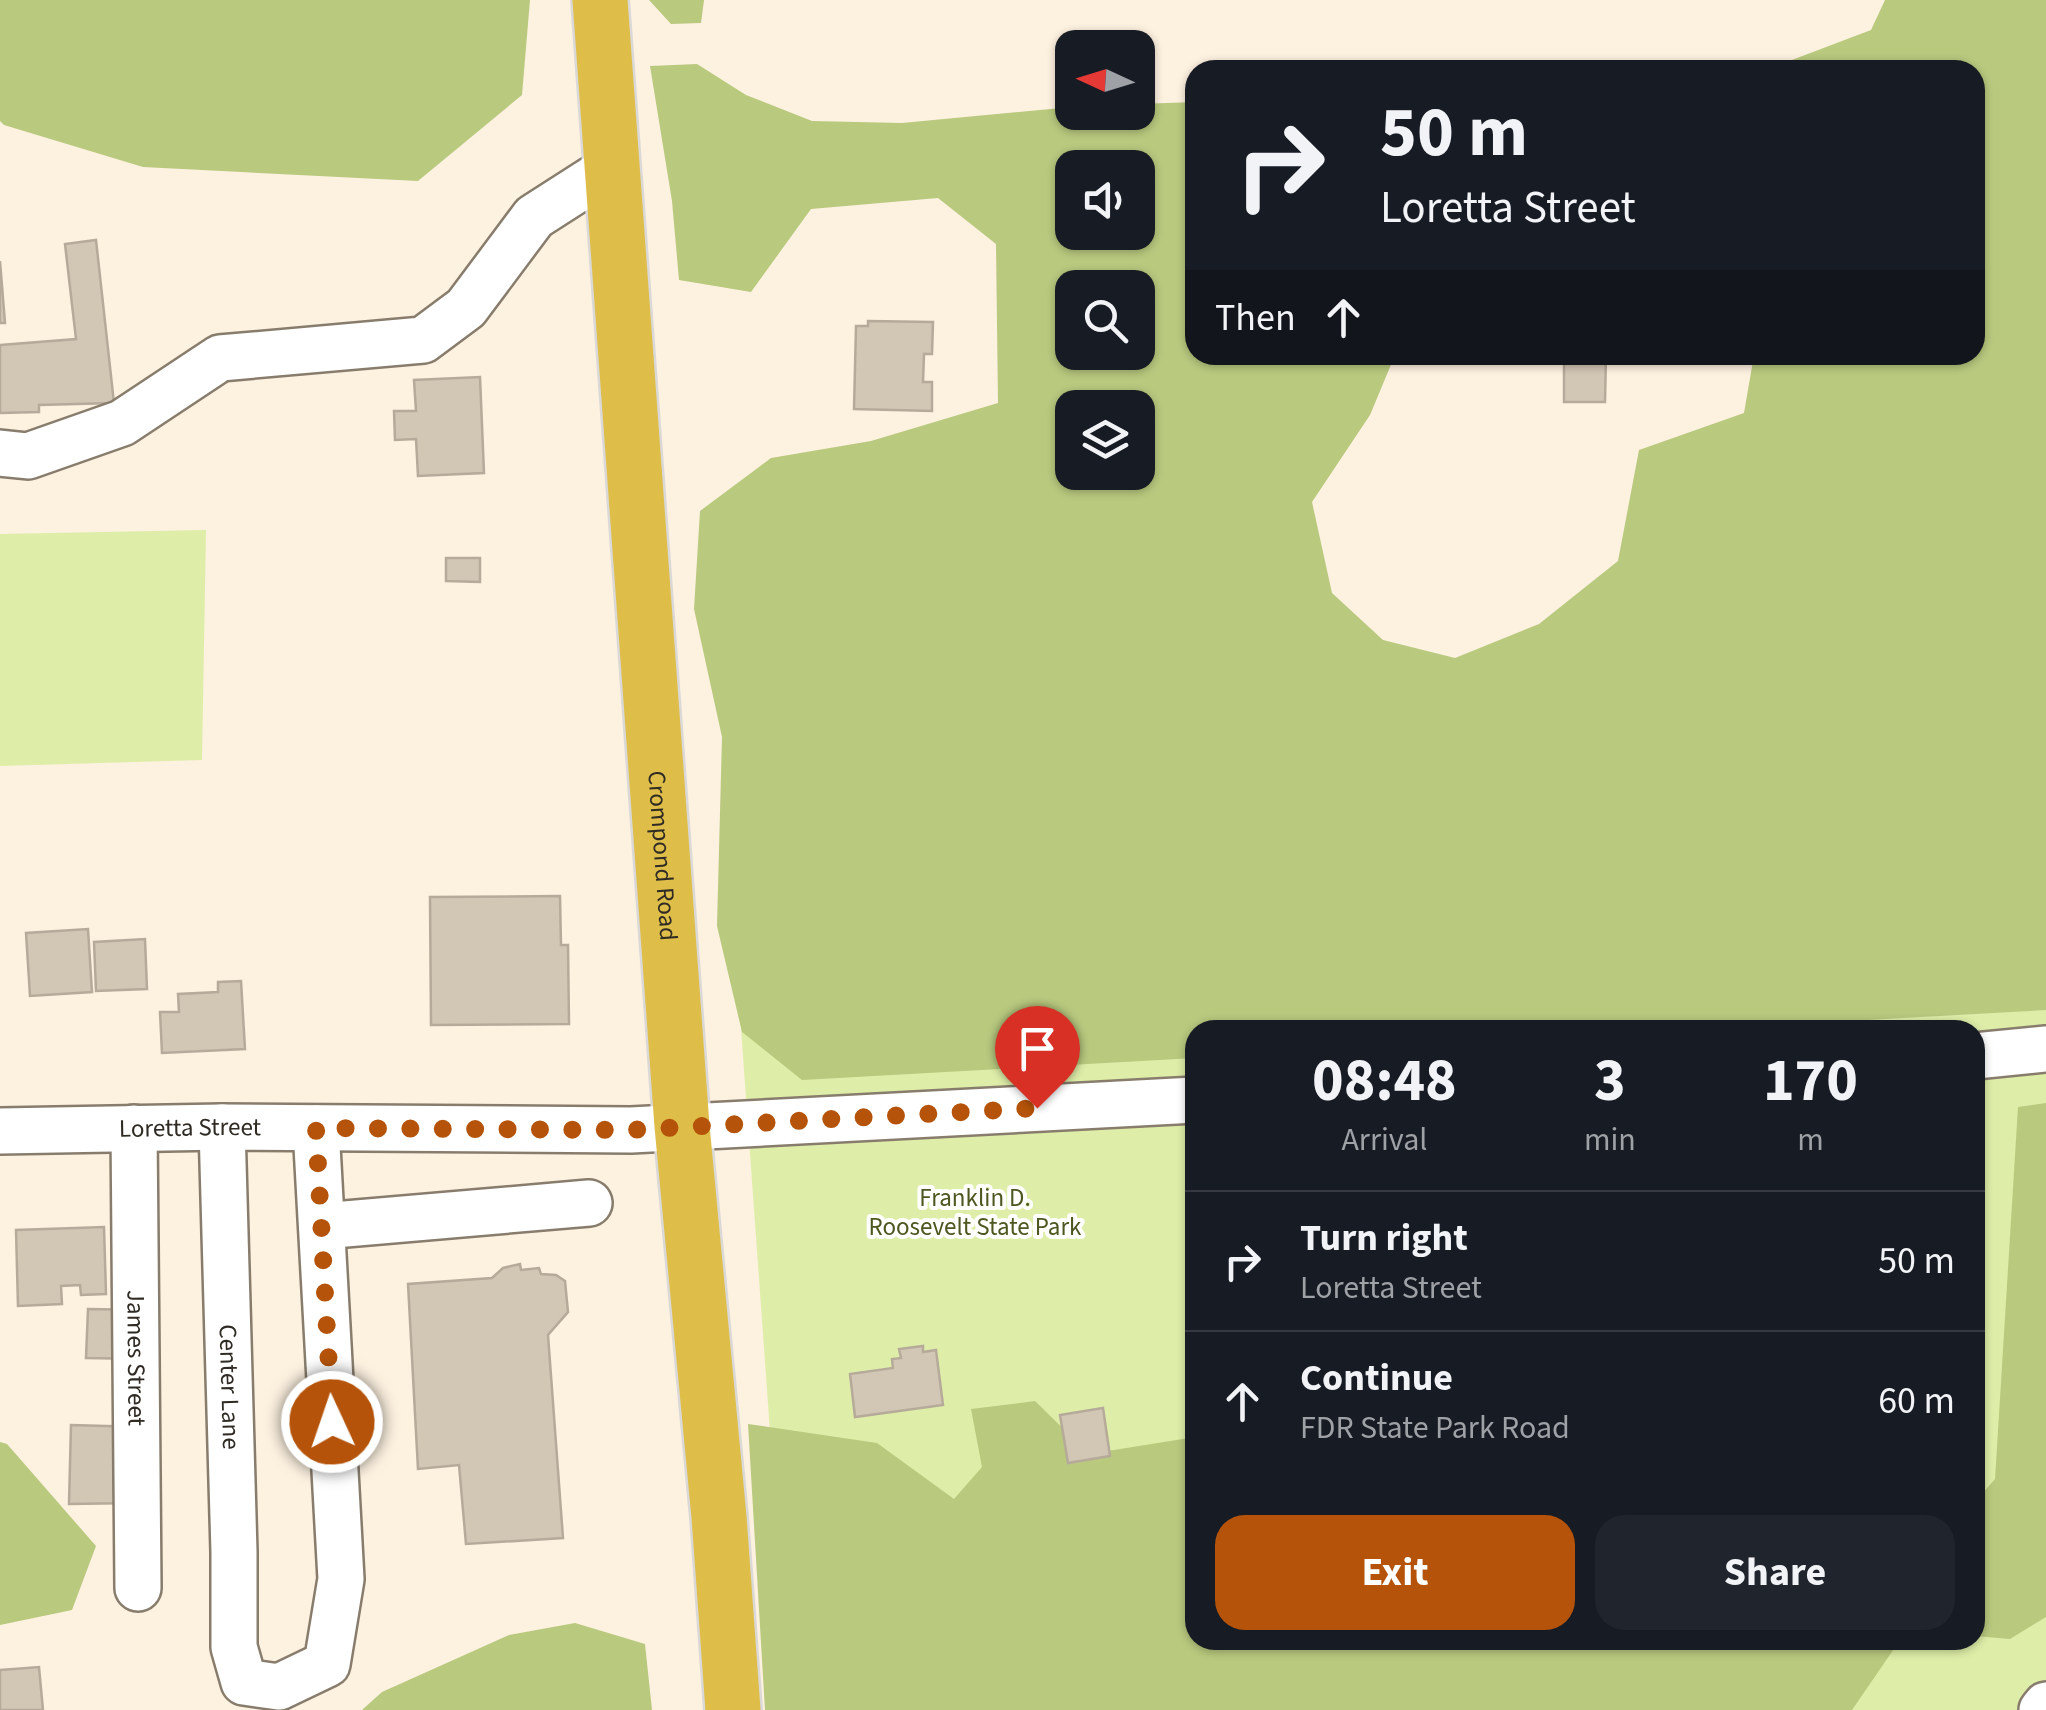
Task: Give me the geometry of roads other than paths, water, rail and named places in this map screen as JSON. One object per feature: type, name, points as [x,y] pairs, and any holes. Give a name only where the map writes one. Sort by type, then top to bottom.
[{"type":"highway","name":"Crompond Road","points":[[600,0],[682,1126],[733,1710]]},
{"type":"street","points":[[0,453],[28,456],[122,423],[220,358],[423,340],[466,308],[534,217],[612,167]]},
{"type":"street","points":[[1985,1055],[2046,1049]]},
{"type":"street","name":"Loretta Street","points":[[0,1131],[222,1127],[592,1130],[1185,1101]]},
{"type":"street","name":"Center Lane","points":[[222,1127],[234,1647],[244,1682],[279,1686],[327,1664],[341,1578],[322,1226]]},
{"type":"street","name":"James Street","points":[[134,1128],[138,1588]]},
{"type":"street","points":[[316,1128],[322,1226],[589,1203]]},
{"type":"park label","name":"Franklin D. Roosevelt State Park","points":[[975,1212]]}]
